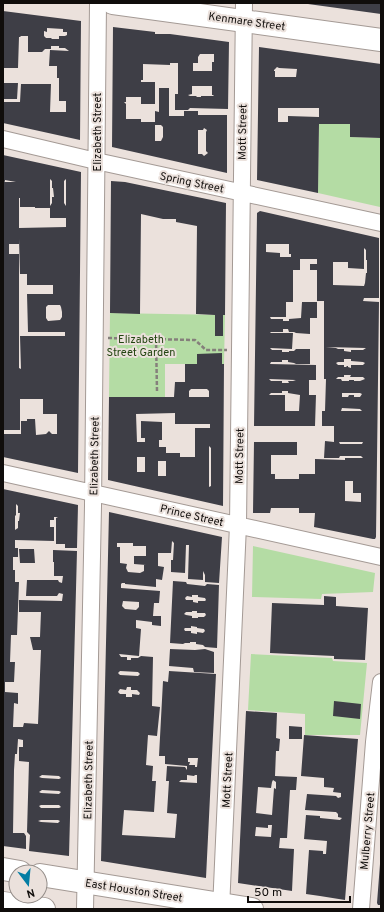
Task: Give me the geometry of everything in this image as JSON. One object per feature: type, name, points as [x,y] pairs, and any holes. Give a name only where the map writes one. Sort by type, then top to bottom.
[{"type":"main road","name":"Kenmare Street","points":[[113,3],[244,12],[381,40]]},
{"type":"main road","name":"East Houston Street","points":[[48,876],[221,907],[252,909]]},
{"type":"main road","points":[[3,902],[44,909]]},
{"type":"street","name":"Elizabeth Street","points":[[85,909],[94,493],[98,3]]},
{"type":"street","name":"Mott Street","points":[[221,907],[238,525],[244,12]]},
{"type":"street","name":"Spring Street","points":[[3,139],[96,161],[381,223]]},
{"type":"street","name":"Prince Street","points":[[3,473],[381,557]]},
{"type":"street","name":"Mulberry Street","points":[[361,909],[374,742],[381,682]]},
{"type":"path","points":[[106,338],[195,340],[206,350],[228,350]]},
{"type":"path","points":[[156,339],[157,391]]},
{"type":"green space","points":[[319,124],[350,124],[350,137],[381,138],[380,207],[318,193]]},
{"type":"green space","name":"Elizabeth Street Garden","points":[[110,313],[225,315],[224,364],[165,364],[165,397],[109,397]]},
{"type":"green space","points":[[253,546],[375,573],[373,592],[322,594],[321,599],[252,597]]},
{"type":"green space","points":[[251,654],[332,658],[333,661],[367,663],[360,735],[305,735],[305,714],[248,710]]},
{"type":"building","points":[[381,3],[381,14],[308,4]]},
{"type":"building","points":[[3,11],[81,21],[80,140],[3,123],[3,102],[20,102],[21,84],[51,84],[50,112],[66,112],[66,101],[59,101],[59,78],[57,78],[57,66],[49,66],[50,50],[69,51],[65,48],[59,48],[59,46],[51,46],[51,49],[45,49],[42,52],[28,52],[28,36],[21,36],[19,37],[18,68],[3,68]],"holes":[[[47,28],[63,29],[63,32],[67,32],[67,35],[59,36],[59,39],[46,38],[44,36],[44,31],[47,32]]]},
{"type":"building","points":[[113,27],[155,32],[155,34],[170,34],[229,42],[228,109],[190,108],[188,110],[175,110],[175,94],[178,94],[178,63],[170,63],[170,65],[143,64],[143,80],[141,80],[141,82],[155,82],[155,104],[141,104],[141,97],[126,97],[126,102],[124,102],[126,104],[126,119],[141,119],[141,122],[155,122],[155,111],[159,112],[159,88],[169,88],[169,116],[184,116],[184,111],[198,111],[198,115],[227,115],[227,173],[112,147]],"holes":[[[200,54],[214,54],[212,71],[193,71],[193,63],[198,63],[198,57]],[[192,86],[212,86],[212,95],[214,95],[201,97],[188,95],[192,94]],[[155,125],[161,125],[163,127],[163,137],[161,141],[155,141]],[[204,128],[207,130],[206,151],[208,153],[204,156],[202,154],[198,154],[198,130],[203,130]]]},
{"type":"building","points":[[259,47],[381,64],[381,138],[350,137],[350,124],[319,124],[318,193],[257,180]],"holes":[[[277,67],[297,69],[296,77],[275,77],[274,70]],[[278,108],[319,108],[319,117],[288,116],[288,122],[278,122]]]},
{"type":"building","points":[[3,83],[18,83],[17,99],[3,99]]},
{"type":"building","points":[[3,155],[81,172],[78,473],[3,457],[3,434],[21,434],[21,421],[35,419],[36,435],[46,434],[49,431],[52,434],[57,434],[57,414],[43,414],[43,399],[20,399],[20,430],[3,430],[3,182],[5,182],[3,181]],"holes":[[[50,179],[52,181],[54,197],[52,197],[52,203],[50,206]],[[66,179],[66,206],[64,203],[64,181]],[[5,180],[16,182],[5,182]],[[19,198],[20,207],[50,208],[50,218],[66,218],[66,227],[19,228]],[[19,239],[20,274],[27,274],[27,285],[53,285],[53,294],[27,294],[28,332],[65,332],[65,336],[20,336],[21,369],[19,368],[19,254],[9,254],[9,244],[19,244]],[[48,305],[60,305],[62,312],[62,317],[60,320],[48,321],[46,318],[46,307]]]},
{"type":"building","points":[[111,181],[125,182],[226,203],[225,315],[223,315],[223,336],[215,336],[215,315],[196,314],[197,226],[176,222],[176,219],[163,219],[141,214],[140,314],[110,313]]},
{"type":"building","points":[[260,211],[379,238],[379,298],[364,298],[363,301],[379,302],[375,539],[314,527],[315,513],[299,513],[299,508],[271,508],[270,513],[253,513],[254,442],[297,442],[297,455],[271,455],[271,474],[275,474],[275,479],[299,479],[299,474],[315,474],[315,459],[345,460],[345,458],[363,458],[361,456],[340,456],[339,458],[324,458],[325,441],[334,442],[334,426],[322,426],[322,411],[325,411],[326,379],[324,379],[324,301],[317,301],[317,270],[310,270],[310,264],[317,264],[317,259],[300,259],[300,270],[293,270],[293,302],[286,302],[286,317],[270,317],[271,319],[283,319],[283,321],[301,318],[302,302],[317,302],[317,318],[310,318],[310,334],[289,332],[288,329],[283,329],[283,332],[270,333],[293,333],[292,349],[270,348],[272,350],[289,352],[296,349],[310,349],[310,364],[296,364],[288,362],[288,360],[282,360],[282,362],[271,362],[270,364],[316,365],[316,380],[309,380],[309,395],[316,395],[315,426],[254,426],[257,213]],"holes":[[[266,244],[289,244],[289,254],[291,254],[291,257],[280,257],[280,253],[266,252]],[[364,248],[366,250],[367,260],[367,273],[364,286],[333,285],[333,262],[348,262],[348,268],[364,269]],[[326,347],[366,348],[363,350],[351,350],[351,352],[344,351],[344,349]],[[344,359],[351,359],[351,361],[365,363],[363,365],[351,365],[351,368],[348,366],[344,367],[344,365],[338,365],[336,363],[344,362]],[[344,375],[351,375],[350,377],[363,377],[365,379],[360,381],[342,381],[341,379],[336,379],[338,377],[344,377]],[[269,379],[296,380],[288,381],[289,383],[282,383],[282,381],[271,381]],[[282,391],[288,391],[288,393],[300,395],[299,411],[285,411],[285,395],[269,395],[271,393],[282,393]],[[342,393],[362,394],[360,397],[349,395],[348,397],[342,397]],[[342,408],[360,409],[362,411],[341,411]],[[339,442],[363,442],[362,444],[340,444]],[[345,481],[353,481],[353,493],[361,493],[361,502],[345,501]]]},
{"type":"building","points":[[222,353],[222,364],[224,364],[223,506],[108,480],[109,397],[174,397],[175,382],[185,382],[185,364],[197,364],[197,354]],"holes":[[[191,389],[207,389],[209,391],[209,397],[189,397],[189,391]],[[175,413],[175,424],[210,424],[210,428],[195,428],[195,457],[180,457],[180,453],[166,453],[166,447],[159,447],[159,440],[162,440],[162,422],[141,421],[141,438],[145,438],[145,442],[137,442],[136,414]],[[209,446],[211,448],[211,486],[209,487]],[[137,457],[145,457],[145,472],[137,472]],[[158,461],[166,461],[166,476],[158,476]]]},
{"type":"building","points":[[3,489],[78,505],[77,548],[65,548],[65,544],[56,544],[56,518],[58,517],[54,517],[54,520],[50,520],[50,527],[54,527],[54,541],[15,540],[15,548],[18,548],[18,557],[13,557],[13,570],[15,570],[15,582],[19,582],[17,635],[11,635],[10,662],[15,662],[14,682],[5,682],[5,692],[18,693],[18,704],[14,703],[13,727],[23,727],[24,723],[38,724],[41,650],[33,650],[30,637],[40,637],[41,612],[19,612],[19,600],[62,601],[63,594],[59,593],[57,596],[26,596],[27,580],[58,580],[62,583],[63,576],[54,576],[53,550],[77,551],[69,856],[29,851],[30,835],[27,832],[29,762],[19,761],[19,747],[23,747],[23,740],[18,739],[14,770],[13,833],[24,833],[26,836],[26,849],[3,846]],"holes":[[[16,504],[18,506],[18,513],[20,513],[18,528],[15,530]],[[42,775],[59,776],[61,778],[39,777]],[[42,790],[61,792],[59,794],[39,792]],[[41,805],[59,805],[61,807],[41,808],[39,806]],[[38,821],[60,821],[58,823]]]},
{"type":"building","points":[[109,512],[222,537],[219,583],[205,582],[205,575],[203,571],[203,580],[188,579],[189,545],[186,545],[185,573],[171,572],[171,560],[173,560],[174,543],[172,541],[171,553],[158,553],[158,566],[164,567],[162,580],[156,579],[156,587],[125,583],[121,584],[121,588],[160,591],[159,603],[154,603],[153,616],[161,616],[161,626],[152,625],[152,622],[136,620],[136,628],[141,629],[139,656],[119,654],[121,657],[127,657],[127,660],[141,656],[153,657],[152,706],[160,707],[157,736],[148,735],[146,765],[153,766],[152,781],[156,781],[154,812],[124,810],[122,835],[175,838],[177,814],[167,813],[169,781],[166,781],[167,766],[185,767],[187,770],[187,766],[165,764],[165,756],[159,756],[163,681],[168,682],[169,671],[216,674],[206,878],[101,861]],"holes":[[[117,543],[133,543],[133,546],[146,546],[146,556],[134,556],[134,564],[146,565],[144,565],[144,571],[140,573],[128,572],[126,568],[127,564],[120,563],[120,547],[117,547]],[[123,601],[139,602],[139,607],[136,610],[125,609],[122,606]],[[120,671],[138,672],[140,674],[138,676],[120,675],[118,673]],[[127,687],[131,687],[131,690],[137,690],[140,693],[139,695],[132,694],[132,697],[126,697],[126,694],[120,694],[118,692],[120,689],[126,690]],[[188,758],[198,758],[197,767],[195,767],[195,765],[189,765],[190,762],[188,762]],[[187,775],[197,775],[197,783],[179,782],[181,780],[187,780]]]},
{"type":"building","points":[[19,549],[34,549],[35,563],[20,563]]},
{"type":"building","points":[[173,581],[205,586],[207,584],[219,585],[217,648],[205,647],[203,645],[196,644],[196,642],[183,644],[170,643]],"holes":[[[192,595],[198,595],[198,597],[205,598],[206,600],[198,601],[198,603],[193,602],[193,600],[186,600],[185,598],[187,596],[192,597]],[[197,611],[197,613],[205,613],[206,615],[204,617],[192,618],[192,616],[184,614],[186,612]],[[191,626],[197,627],[204,629],[205,631],[203,633],[197,632],[197,634],[191,633],[191,631],[185,631],[184,629],[191,628]]]},
{"type":"building","points":[[324,596],[336,597],[336,606],[368,608],[365,660],[334,659],[334,656],[270,653],[272,603],[324,605]]},
{"type":"building","points":[[170,649],[205,649],[214,652],[214,673],[194,672],[193,668],[169,666]]},
{"type":"building","points":[[334,701],[361,704],[360,719],[333,716]]},
{"type":"building","points":[[246,711],[277,713],[276,738],[280,739],[279,751],[276,751],[275,776],[297,777],[296,790],[290,790],[287,838],[280,838],[279,848],[294,849],[292,891],[238,883]],"holes":[[[273,780],[276,782],[276,789],[274,788],[272,815],[256,813],[258,787],[271,788]],[[268,825],[272,825],[271,837],[255,836],[256,827],[268,828]]]},
{"type":"building","points":[[289,726],[302,727],[302,739],[289,739]]},
{"type":"building","points":[[304,735],[358,739],[345,900],[306,894],[309,850],[323,851],[323,854],[326,854],[327,841],[304,839],[306,815],[340,820],[342,818],[338,817],[336,812],[305,810],[307,794],[336,796],[338,798],[341,797],[341,793],[333,792],[334,788],[324,787],[324,778],[301,776]]},
{"type":"building","points":[[380,864],[381,905],[378,905],[377,903]]}]
